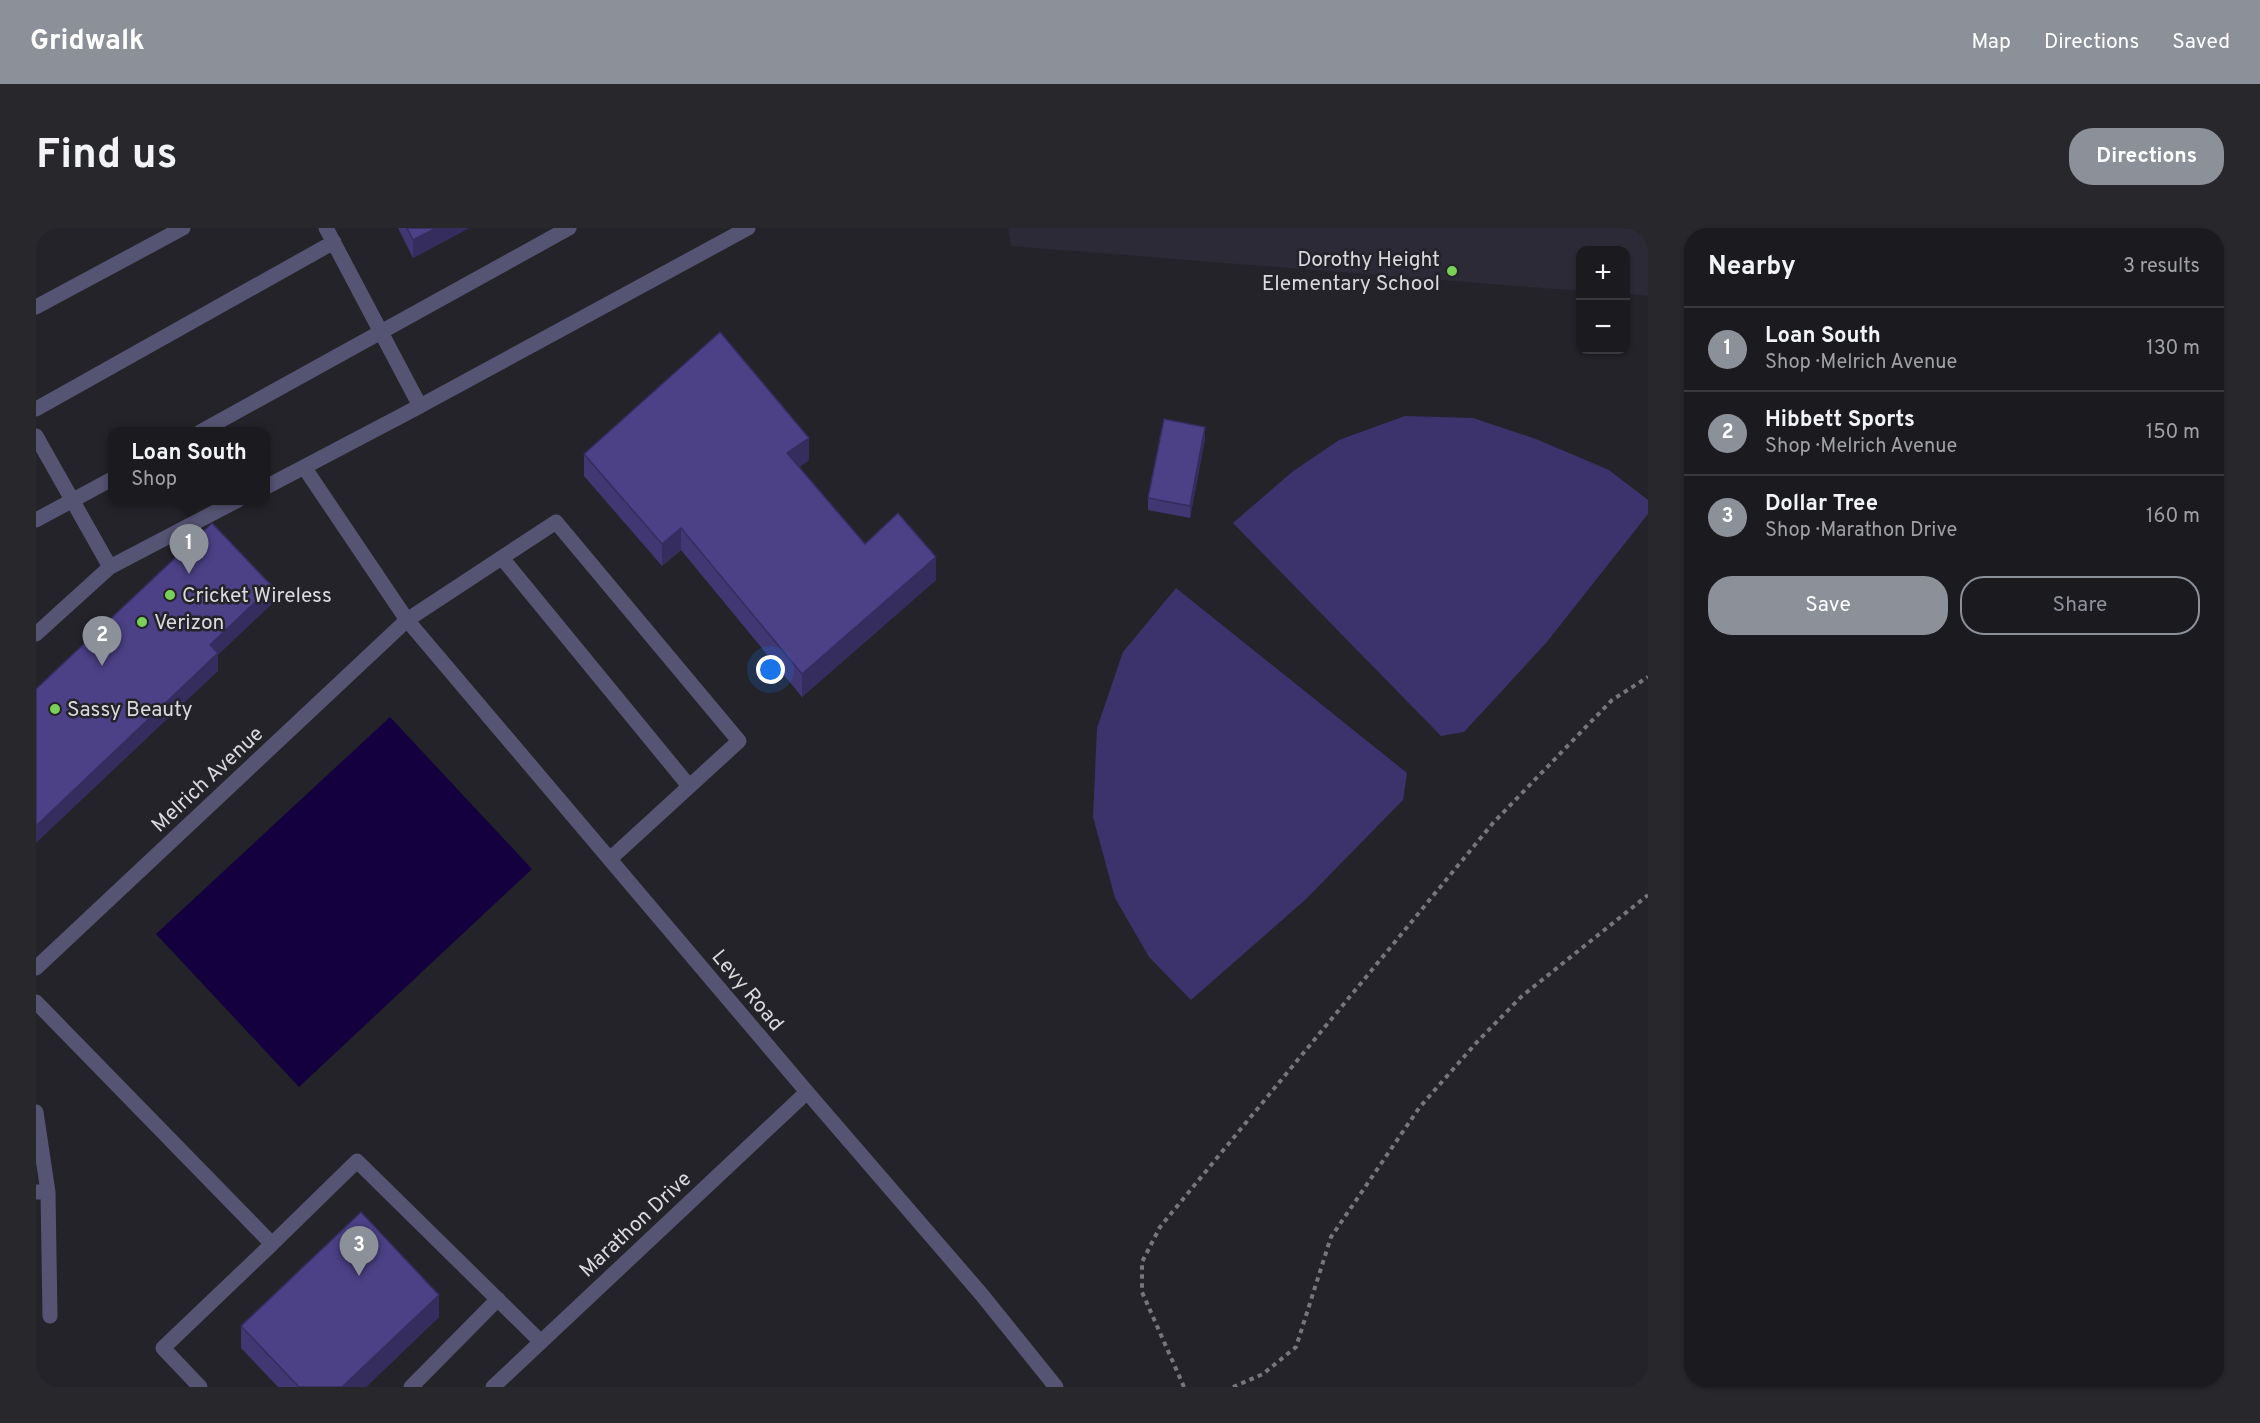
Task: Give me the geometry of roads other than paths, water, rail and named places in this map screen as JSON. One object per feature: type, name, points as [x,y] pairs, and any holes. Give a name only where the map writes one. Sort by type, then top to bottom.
[{"type":"street","points":[[36,307],[183,228]]},
{"type":"street","points":[[326,228],[420,406]]},
{"type":"street","points":[[209,427],[569,228]]},
{"type":"street","points":[[270,485],[748,228]]},
{"type":"street","points":[[36,409],[334,242]]},
{"type":"street","points":[[36,436],[110,567]]},
{"type":"street","name":"Levy Road","points":[[304,467],[407,620],[982,1295],[1056,1387]]},
{"type":"street","points":[[36,519],[108,481]]},
{"type":"street","points":[[36,634],[110,567],[230,505]]},
{"type":"street","name":"Melrich Avenue","points":[[36,968],[407,620],[556,522],[739,741],[689,786]]},
{"type":"street","points":[[502,558],[689,786],[610,859]]},
{"type":"street","points":[[36,1002],[272,1244]]},
{"type":"street","name":"Marathon Drive","points":[[493,1387],[807,1092]]},
{"type":"street","points":[[36,1112],[50,1316]]},
{"type":"street","points":[[200,1387],[164,1348],[357,1161],[541,1342]]},
{"type":"street","points":[[411,1387],[498,1299]]},
{"type":"place","name":"Dorothy Height Elementary School","points":[[1452,271]]},
{"type":"place","name":"Loan South","points":[[189,574]]},
{"type":"place","name":"Cricket Wireless","points":[[170,595]]},
{"type":"place","name":"Verizon","points":[[142,622]]},
{"type":"place","name":"Hibbett Sports","points":[[102,666]]},
{"type":"place","name":"Sassy Beauty","points":[[55,709]]},
{"type":"place","name":"Dollar Tree","points":[[359,1276]]}]
